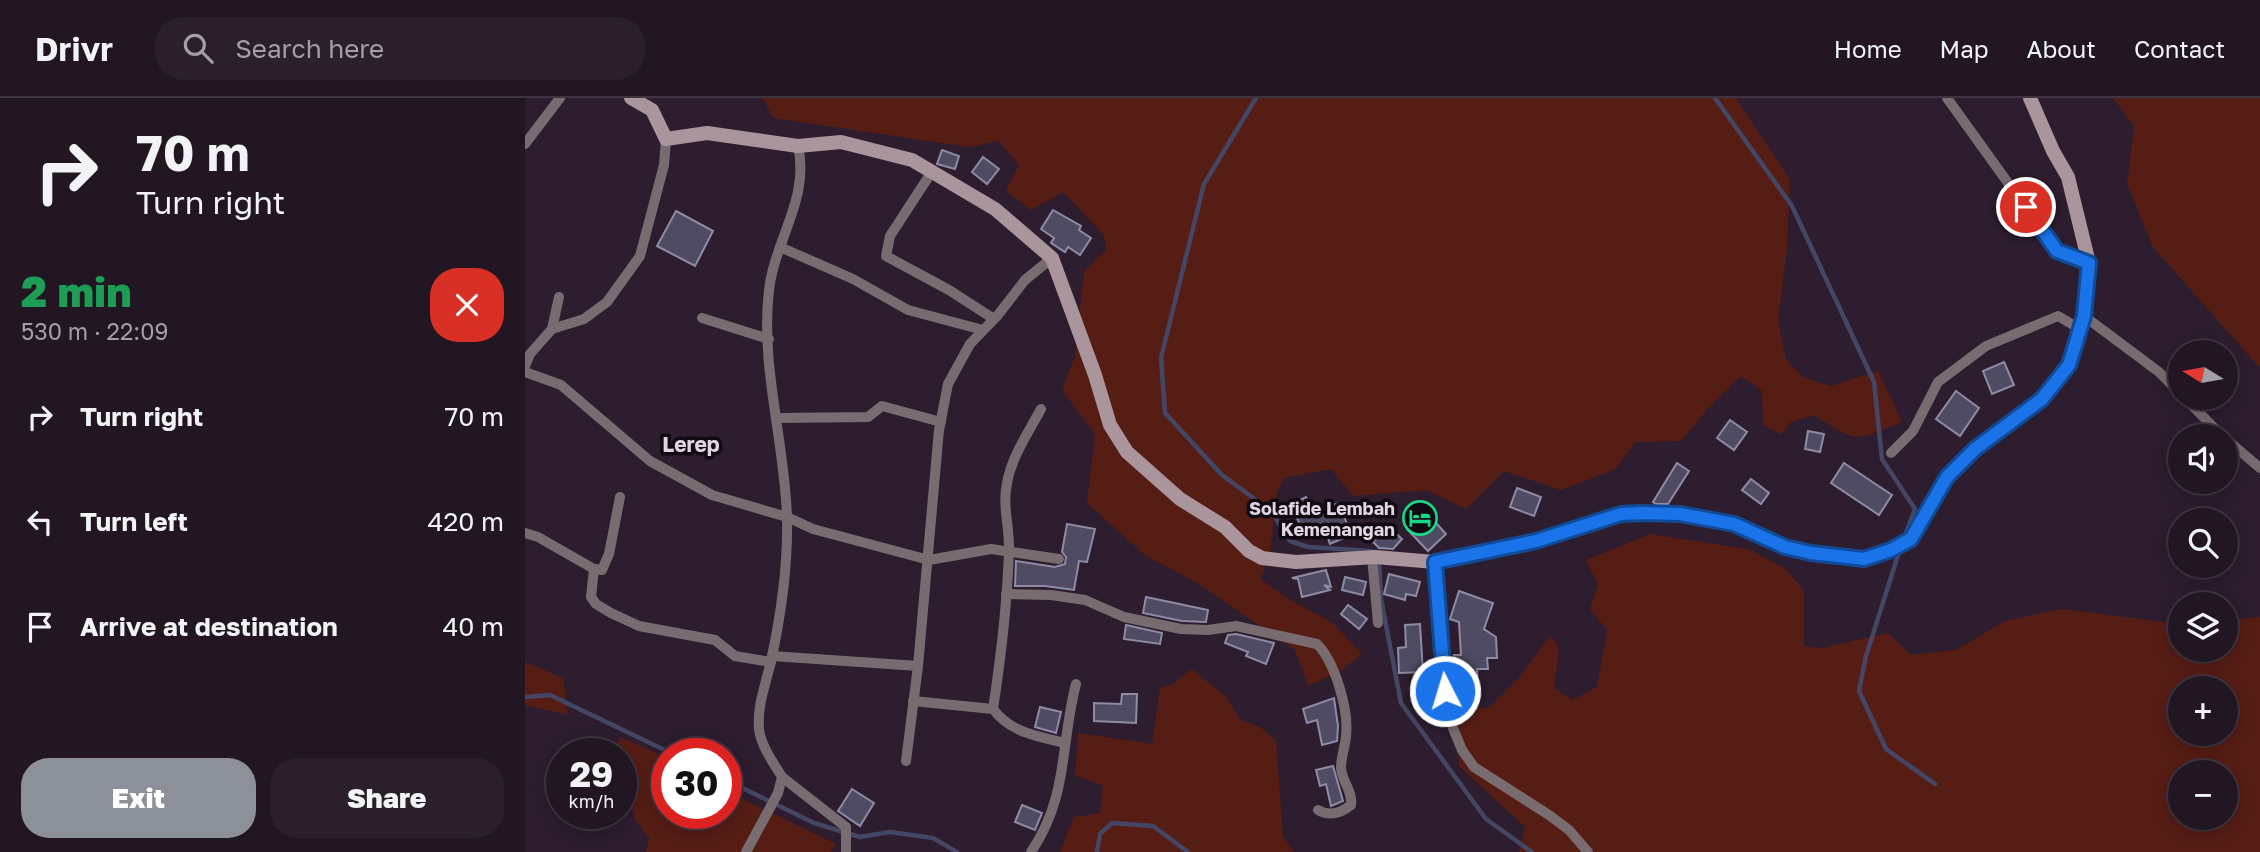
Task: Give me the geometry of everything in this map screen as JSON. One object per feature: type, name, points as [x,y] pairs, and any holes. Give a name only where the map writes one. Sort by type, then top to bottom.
[{"type":"street","points":[[525,144],[560,98]]},
{"type":"street","points":[[552,329],[597,312],[641,256],[664,165],[666,139],[652,110],[631,98]]},
{"type":"street","points":[[1947,98],[2057,251],[2089,263]]},
{"type":"street","points":[[666,139],[707,133],[798,146],[841,142],[912,160],[995,209],[1052,258],[1095,375],[1110,425],[1126,452],[1202,515],[1225,527],[1248,551],[1262,558],[1296,562],[1377,557],[1435,562],[1536,541],[1611,516],[1642,513],[1680,514],[1734,524],[1785,547],[1864,559],[1891,550],[1911,539],[1947,477],[1975,449],[2042,399],[2069,365],[2082,322],[2089,263],[2068,177],[2037,120],[2030,98]]},
{"type":"street","points":[[798,146],[802,162],[795,210],[780,247],[769,288],[769,339],[787,517],[785,573],[772,659],[759,708],[759,732],[782,777],[846,832],[846,852]]},
{"type":"street","points":[[931,173],[890,236],[887,256],[949,290],[993,319]]},
{"type":"street","points":[[780,247],[853,279],[908,310],[983,330]]},
{"type":"street","points":[[906,761],[929,560],[941,422],[948,384],[970,344],[1025,280],[1052,258]]},
{"type":"street","points":[[525,366],[530,354],[552,329],[559,297]]},
{"type":"street","points":[[1891,453],[1913,430],[1938,382],[1986,346],[2057,316],[2082,322],[2159,372],[2168,381]]},
{"type":"street","points":[[702,318],[769,339]]},
{"type":"street","points":[[525,372],[561,386],[660,467],[712,495],[787,517],[813,529],[929,560],[991,549],[1059,559]]},
{"type":"street","points":[[776,418],[868,417],[882,406],[941,422]]},
{"type":"street","points":[[993,709],[1004,637],[1009,551],[1009,531],[1005,514],[1007,481],[1016,453],[1041,410]]},
{"type":"street","points":[[2196,410],[2211,424]]},
{"type":"street","points":[[2238,449],[2260,468]]},
{"type":"street","points":[[525,533],[538,537],[594,569],[605,567],[620,497]]},
{"type":"street","points":[[1377,557],[1377,622]]},
{"type":"street","points":[[1435,562],[1448,716],[1462,750],[1474,767],[1549,815],[1569,830],[1588,852]]},
{"type":"street","points":[[594,569],[591,597],[596,604],[639,626],[715,640],[735,656],[918,666]]},
{"type":"street","points":[[1006,594],[1051,595],[1084,600],[1124,617],[1181,629],[1236,626],[1317,643],[1325,652],[1337,680],[1346,734],[1342,773],[1352,800],[1351,805],[1335,814],[1324,814],[1318,810]]},
{"type":"street","points":[[1031,852],[1058,797],[1076,684]]},
{"type":"street","points":[[913,701],[993,709],[1016,730],[1065,743]]},
{"type":"street","points":[[746,852],[778,793],[782,777]]},
{"type":"shaded area","points":[[763,98],[1736,98],[1790,179],[1787,250],[1778,320],[1786,359],[1803,377],[1830,386],[1878,371],[1902,422],[1865,436],[1857,436],[1840,431],[1814,415],[1791,422],[1781,434],[1763,425],[1762,391],[1741,376],[1712,404],[1681,441],[1636,442],[1614,470],[1561,490],[1504,471],[1466,509],[1427,490],[1353,496],[1331,469],[1284,478],[1277,493],[1270,555],[1260,579],[1292,601],[1333,623],[1362,654],[1342,670],[1308,686],[1295,650],[1196,582],[1146,556],[1087,503],[1095,434],[1062,390],[1075,356],[1084,272],[1106,250],[1104,235],[1063,192],[1031,210],[1006,191],[1019,165],[999,141],[969,147],[773,118]]},
{"type":"shaded area","points":[[2113,98],[2260,98],[2260,368],[2153,247],[2127,184],[2134,126]]},
{"type":"shaded area","points":[[1650,534],[1748,549],[1784,568],[1804,590],[1804,646],[1822,648],[1888,633],[1911,655],[1956,650],[2005,621],[2062,609],[2168,622],[2168,662],[2238,662],[2238,619],[2260,617],[2260,852],[1519,852],[1525,827],[1459,766],[1457,706],[1489,708],[1517,680],[1551,635],[1559,649],[1554,688],[1572,700],[1597,687],[1607,630],[1590,609],[1598,585],[1586,560]]},
{"type":"shaded area","points":[[525,662],[563,678],[568,715],[525,705]]},
{"type":"shaded area","points":[[1192,669],[1225,696],[1241,720],[1260,727],[1276,740],[1283,836],[1294,852],[1060,852],[1074,817],[1100,813],[1103,786],[1075,775],[1078,733],[1152,744],[1160,688],[1171,685]]},
{"type":"shaded area","points":[[637,744],[651,751],[651,829],[742,829],[742,799],[836,844],[831,852],[646,852],[649,838],[637,823]]},
{"type":"building","points":[[942,150],[959,156],[955,169],[937,164]]},
{"type":"building","points":[[983,157],[999,169],[987,184],[972,172]]},
{"type":"building","points":[[1053,210],[1081,226],[1079,230],[1091,238],[1080,255],[1068,247],[1065,252],[1051,243],[1054,238],[1041,229]]},
{"type":"building","points":[[676,211],[713,231],[695,266],[657,246]]},
{"type":"building","points":[[2004,362],[2014,385],[1992,394],[1983,371]]},
{"type":"building","points":[[1956,391],[1979,408],[1960,436],[1936,419]]},
{"type":"building","points":[[1730,420],[1747,432],[1734,450],[1717,438]]},
{"type":"building","points":[[1808,431],[1824,434],[1820,452],[1805,449]]},
{"type":"building","points":[[1677,463],[1689,471],[1668,504],[1656,504],[1653,502]]},
{"type":"building","points":[[1844,463],[1892,495],[1879,515],[1831,483]]},
{"type":"building","points":[[1751,479],[1769,493],[1761,504],[1742,490]]},
{"type":"building","points":[[1517,488],[1541,497],[1534,516],[1510,507]]},
{"type":"building","points":[[1306,497],[1313,512],[1339,503],[1351,535],[1330,544],[1323,524],[1303,532],[1291,504]]},
{"type":"building","points":[[1426,512],[1446,534],[1428,551],[1407,529]]},
{"type":"building","points":[[1067,524],[1095,529],[1087,562],[1079,561],[1074,590],[1015,586],[1016,561],[1055,567],[1065,564],[1066,557],[1062,552]]},
{"type":"building","points":[[1388,526],[1402,539],[1393,549],[1379,548],[1373,542]]},
{"type":"building","points":[[1326,570],[1331,587],[1324,585],[1330,590],[1302,597],[1298,579],[1292,578]]},
{"type":"building","points":[[1389,574],[1420,582],[1416,596],[1406,594],[1405,600],[1384,594]]},
{"type":"building","points":[[1345,577],[1366,582],[1363,595],[1342,590]]},
{"type":"building","points":[[1459,591],[1493,603],[1484,629],[1496,637],[1497,658],[1487,658],[1488,669],[1477,669],[1478,690],[1463,691],[1462,670],[1454,670],[1454,655],[1461,655],[1459,622],[1450,619]]},
{"type":"building","points":[[1146,597],[1208,610],[1206,622],[1182,621],[1143,613]]},
{"type":"building","points":[[1348,605],[1367,619],[1359,629],[1341,614]]},
{"type":"building","points":[[1420,624],[1423,672],[1399,673],[1398,648],[1406,647],[1405,625]]},
{"type":"building","points":[[1126,625],[1162,633],[1160,644],[1124,639]]},
{"type":"building","points":[[1236,634],[1274,643],[1266,664],[1246,656],[1248,652],[1225,643],[1228,635]]},
{"type":"building","points":[[1122,694],[1137,694],[1136,723],[1094,721],[1094,703],[1121,704]]},
{"type":"building","points":[[1334,698],[1337,741],[1322,745],[1317,720],[1307,723],[1303,709]]},
{"type":"building","points":[[1040,707],[1061,712],[1056,733],[1035,727]]},
{"type":"building","points":[[1333,766],[1343,801],[1331,806],[1326,784],[1320,786],[1316,770]]},
{"type":"building","points":[[852,789],[874,803],[860,826],[838,811]]},
{"type":"building","points":[[1022,805],[1042,813],[1035,830],[1015,822]]},
{"type":"waterway","points":[[1256,98],[1204,184],[1161,358],[1165,413],[1222,475],[1271,511],[1290,541],[1308,547],[1371,551]]},
{"type":"waterway","points":[[1715,98],[1792,206],[1874,382],[1882,459],[1915,509],[1904,538]]},
{"type":"waterway","points":[[1900,549],[1866,656],[1859,691],[1886,749],[1935,784]]},
{"type":"waterway","points":[[1379,560],[1381,599],[1401,703],[1486,819],[1532,852]]},
{"type":"waterway","points":[[525,697],[550,695],[651,743]]},
{"type":"waterway","points":[[742,788],[814,823],[860,837],[890,832],[933,838],[957,852]]},
{"type":"waterway","points":[[1097,852],[1100,834],[1112,823],[1153,826],[1188,852]]},
{"type":"place","name":"Solafide Lembah Kemenangan","points":[[1420,518]]},
{"type":"district","name":"Lerep","points":[[691,444]]},
{"type":"route","points":[[1445,691],[1435,562],[1536,541],[1621,514],[1680,514],[1734,524],[1785,547],[1864,559],[1891,550],[1911,539],[1947,477],[1975,449],[2042,399],[2069,365],[2084,316],[2089,263],[2059,253],[2026,207]]}]
